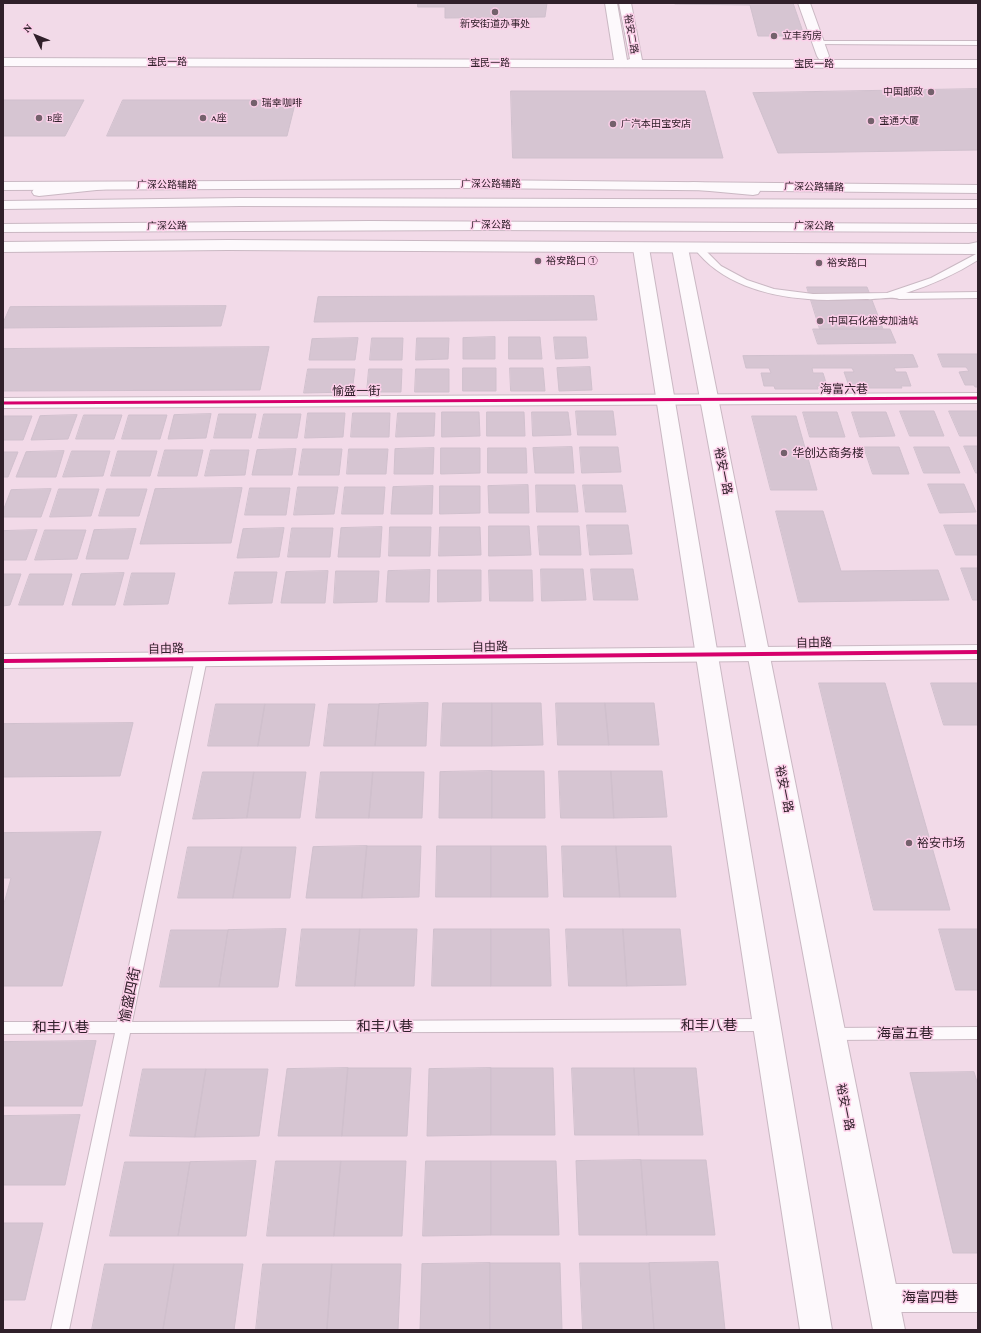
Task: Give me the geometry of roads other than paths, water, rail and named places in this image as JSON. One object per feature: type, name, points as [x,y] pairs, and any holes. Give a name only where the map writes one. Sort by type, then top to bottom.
[{"type":"main road","name":"裕安二路","points":[[611,3],[627,58]]},
{"type":"main road","name":"裕安二路","points":[[625,3],[627,58]]},
{"type":"main road","points":[[804,3],[817,43],[823,56]]},
{"type":"main road","name":"宝民一路","points":[[3,54],[627,58],[978,64]]},
{"type":"main road","name":"宝民一路","points":[[3,62],[978,56]]},
{"type":"main road","name":"广深公路辅路","points":[[3,186],[473,184],[978,188]]},
{"type":"main road","points":[[3,195],[101,186]]},
{"type":"main road","points":[[692,186],[920,204]]},
{"type":"main road","name":"广深公路","points":[[3,205],[240,202],[978,204]]},
{"type":"main road","name":"广深公路","points":[[3,228],[238,225],[647,225],[978,228]]},
{"type":"main road","points":[[3,247],[228,245],[975,250]]},
{"type":"main road","points":[[641,248],[816,1330]]},
{"type":"main road","name":"裕安一路","points":[[689,248],[709,399],[889,1330]]},
{"type":"main road","name":"海富六巷","points":[[709,399],[978,398]]},
{"type":"main road","name":"愉盛一街","points":[[3,403],[709,399]]},
{"type":"main road","name":"自由路","points":[[3,661],[978,652]]},
{"type":"main road","name":"海富四巷","points":[[883,1298],[978,1298]]},
{"type":"lane","points":[[817,43],[978,43]]},
{"type":"lane","points":[[689,248],[726,274],[761,288],[802,296],[978,296]]},
{"type":"lane","points":[[886,296],[933,279],[975,250]]},
{"type":"lane","name":"愉盛四街","points":[[60,1330],[201,659]]},
{"type":"lane","name":"和丰八巷","points":[[3,1028],[767,1025]]},
{"type":"lane","name":"海富五巷","points":[[831,1034],[978,1033]]},
{"type":"place","name":"新安街道办事处","points":[[495,12]]},
{"type":"place","name":"立丰药房","points":[[774,36]]},
{"type":"place","name":"中国邮政","points":[[931,92]]},
{"type":"place","name":"瑞幸咖啡","points":[[254,103]]},
{"type":"place","name":"B座","points":[[39,118]]},
{"type":"place","name":"A座","points":[[203,118]]},
{"type":"place","name":"宝通大厦","points":[[871,121]]},
{"type":"place","name":"广汽本田宝安店","points":[[613,124]]},
{"type":"place","name":"裕安路口 ①","points":[[538,261]]},
{"type":"place","name":"裕安路口","points":[[819,263]]},
{"type":"place","name":"中国石化裕安加油站","points":[[820,321]]},
{"type":"place","name":"华创达商务楼","points":[[784,453]]},
{"type":"place","name":"裕安市场","points":[[909,843]]}]
